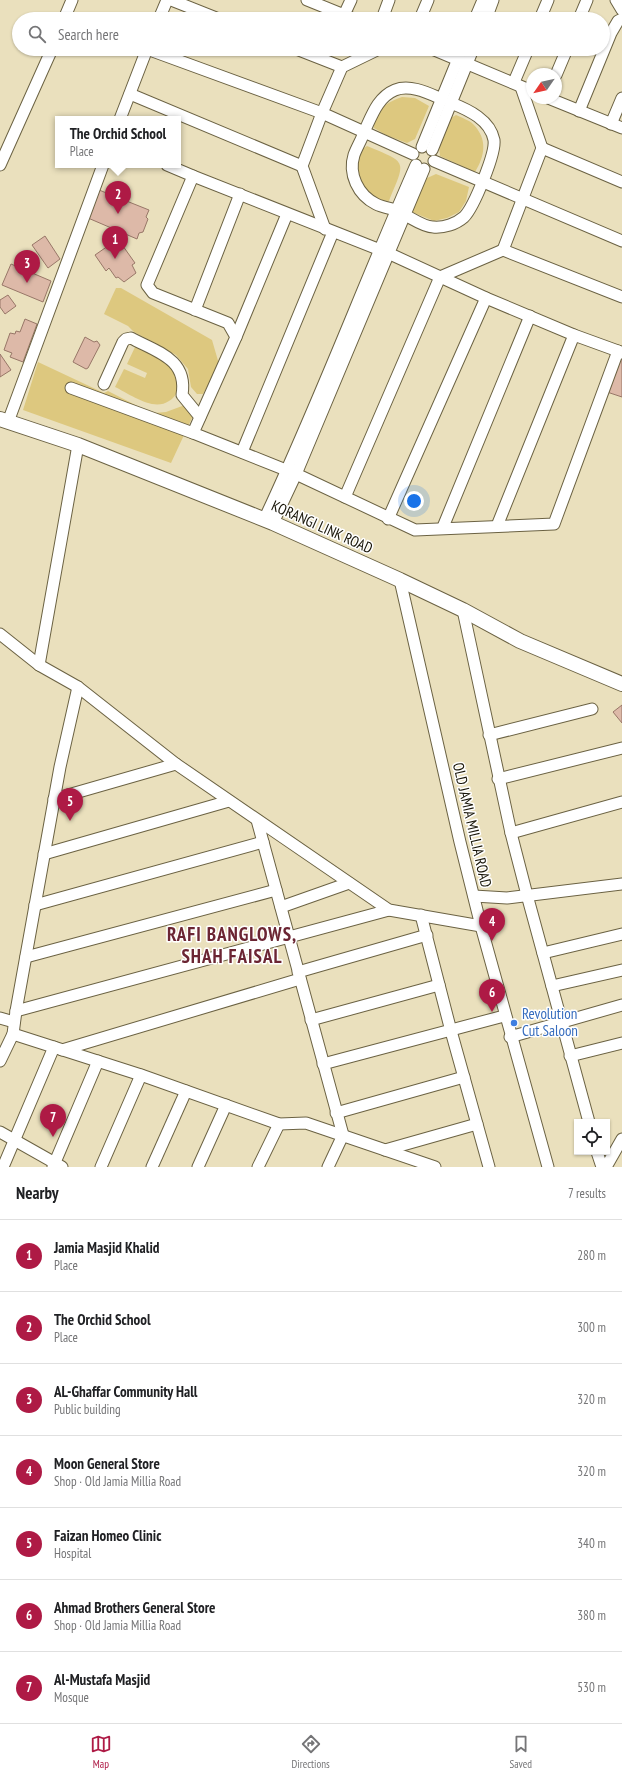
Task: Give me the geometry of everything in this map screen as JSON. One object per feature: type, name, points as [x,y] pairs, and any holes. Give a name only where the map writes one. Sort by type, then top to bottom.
[{"type":"main road","name":"KORANGI LINK ROAD","points":[[4,420],[78,445],[269,522],[400,580],[463,610],[520,641],[622,684]]},
{"type":"street","points":[[67,12],[72,0]]},
{"type":"street","points":[[162,12],[167,0]]},
{"type":"street","points":[[171,0],[201,12]]},
{"type":"street","points":[[350,12],[351,0]]},
{"type":"street","points":[[385,12],[389,0]]},
{"type":"street","points":[[423,12],[428,0]]},
{"type":"street","points":[[478,12],[483,0]]},
{"type":"street","points":[[489,12],[493,0]]},
{"type":"street","points":[[543,12],[548,0]]},
{"type":"street","points":[[583,12],[587,0]]},
{"type":"street","points":[[616,0],[622,10]]},
{"type":"street","points":[[311,1],[337,12]]},
{"type":"street","points":[[610,35],[618,21],[622,19]]},
{"type":"street","points":[[0,165],[49,56]]},
{"type":"street","points":[[121,116],[144,56]]},
{"type":"street","points":[[165,56],[322,113],[365,132],[422,150],[435,158],[434,161],[622,241]]},
{"type":"street","points":[[314,56],[342,67]]},
{"type":"street","points":[[242,452],[329,230],[302,166],[322,113],[342,67],[365,56]]},
{"type":"street","points":[[449,56],[526,88]]},
{"type":"street","points":[[463,56],[463,62]]},
{"type":"street","points":[[420,167],[412,158],[422,150],[463,62],[468,56]]},
{"type":"street","points":[[503,250],[542,148],[517,84],[526,56]]},
{"type":"street","points":[[559,68],[564,56]]},
{"type":"street","points":[[579,111],[602,56]]},
{"type":"street","points":[[408,88],[446,101],[465,108],[481,119],[489,128],[494,140],[494,149],[491,161],[482,182],[465,216],[456,223],[431,227],[376,204],[364,196],[354,182],[352,169],[354,156],[375,108],[382,99],[395,90],[408,88]]},
{"type":"street","points":[[130,94],[302,166]]},
{"type":"street","points":[[611,124],[622,98]]},
{"type":"street","points":[[562,104],[622,128]]},
{"type":"street","points":[[542,148],[622,182]]},
{"type":"street","points":[[420,167],[432,165],[434,161]]},
{"type":"street","points":[[269,522],[420,167]]},
{"type":"street","points":[[4,420],[102,168]]},
{"type":"street","points":[[71,388],[242,452],[345,497],[415,530],[554,524],[620,352],[574,335],[486,298],[383,251],[174,168]]},
{"type":"street","points":[[193,176],[147,285],[153,293],[228,323],[236,338]]},
{"type":"street","points":[[196,310],[240,194]]},
{"type":"street","points":[[193,433],[236,338],[287,214]]},
{"type":"street","points":[[345,497],[440,277],[503,250],[622,297]]},
{"type":"street","points":[[388,518],[486,298]]},
{"type":"street","points":[[443,528],[530,316]]},
{"type":"street","points":[[497,526],[574,335]]},
{"type":"street","points":[[104,384],[123,342],[126,339],[131,338],[166,356],[178,367],[184,383],[182,395],[200,417]]},
{"type":"street","points":[[39,664],[78,445]]},
{"type":"street","name":"OLD JAMIA MILLIA ROAD","points":[[400,580],[480,926],[504,1016],[548,1167]]},
{"type":"street","points":[[463,610],[498,779],[526,895],[588,1119]]},
{"type":"street","points":[[0,634],[39,664],[78,686],[176,764],[389,910]]},
{"type":"street","points":[[0,1061],[13,1034],[54,798],[78,686]]},
{"type":"street","points":[[489,735],[592,709]]},
{"type":"street","points":[[498,779],[622,748]]},
{"type":"street","points":[[54,798],[176,764]]},
{"type":"street","points":[[44,854],[229,801]]},
{"type":"street","points":[[511,832],[622,802]]},
{"type":"street","points":[[257,820],[343,1135],[328,1167]]},
{"type":"street","points":[[35,905],[263,842]]},
{"type":"street","points":[[280,907],[349,883]]},
{"type":"street","points":[[474,896],[507,898],[622,884]]},
{"type":"street","points":[[26,957],[276,890]]},
{"type":"street","points":[[0,1018],[15,1016],[389,910],[480,926]]},
{"type":"street","points":[[421,915],[488,1167]]},
{"type":"street","points":[[543,953],[622,934]]},
{"type":"street","points":[[3,1167],[58,1048],[299,976],[427,935]]},
{"type":"street","points":[[552,986],[622,970]]},
{"type":"street","points":[[311,1020],[439,985]]},
{"type":"street","points":[[510,1036],[622,1006]]},
{"type":"street","points":[[323,1064],[504,1016]]},
{"type":"street","points":[[13,1034],[141,1075],[279,1124],[306,1122],[385,1150],[417,1164],[435,1167]]},
{"type":"street","points":[[570,1056],[622,1043]]},
{"type":"street","points":[[0,1132],[56,1166],[98,1061]]},
{"type":"street","points":[[101,1167],[141,1075]]},
{"type":"street","points":[[336,1113],[464,1077]]},
{"type":"street","points":[[152,1167],[186,1091]]},
{"type":"street","points":[[198,1167],[226,1105]]},
{"type":"street","points":[[258,1167],[279,1124]]},
{"type":"street","points":[[385,1150],[477,1124]]},
{"type":"street","points":[[606,1167],[622,1139]]},
{"type":"street","points":[[598,1155],[602,1167]]},
{"type":"shaded area","points":[[402,97],[415,98],[429,106],[415,139],[407,143],[386,135],[374,128],[376,116],[382,108],[391,101]]},
{"type":"shaded area","points":[[456,115],[467,120],[478,130],[483,142],[483,154],[475,172],[440,156],[439,147],[451,118]]},
{"type":"shaded area","points":[[367,146],[390,156],[400,164],[398,178],[389,201],[378,200],[372,197],[366,193],[361,185],[356,166],[359,155]]},
{"type":"shaded area","points":[[436,174],[469,187],[466,201],[459,212],[447,218],[434,221],[412,212],[425,179]]},
{"type":"shaded area","points":[[116,288],[121,288],[212,340],[219,364],[203,394],[197,394],[191,387],[188,369],[176,355],[134,332],[128,326],[104,314]]},
{"type":"shaded area","points":[[136,345],[164,358],[175,368],[177,375],[177,391],[174,397],[169,401],[163,404],[149,403],[115,387],[124,369],[145,378],[147,373],[127,364]]},
{"type":"shaded area","points":[[38,362],[104,393],[108,391],[149,412],[166,412],[193,402],[198,405],[171,463],[23,410]]},
{"type":"building","points":[[99,190],[149,210],[146,217],[148,219],[143,232],[139,233],[137,239],[88,218]]},
{"type":"building","points":[[45,236],[60,259],[48,268],[32,245]]},
{"type":"building","points":[[118,239],[135,263],[132,265],[136,273],[124,282],[118,277],[116,278],[109,268],[106,271],[95,255]]},
{"type":"building","points":[[11,264],[51,281],[43,302],[2,285]]},
{"type":"building","points":[[8,295],[16,306],[5,314],[0,307],[0,300]]},
{"type":"building","points":[[25,319],[37,324],[23,362],[10,357],[12,353],[4,350],[10,333],[15,334],[16,331],[20,332]]},
{"type":"building","points":[[85,337],[94,342],[97,341],[100,345],[88,368],[86,369],[73,362]]},
{"type":"building","points":[[0,354],[11,370],[0,377]]},
{"type":"building","points":[[621,357],[622,358],[622,397],[607,392]]},
{"type":"building","points":[[622,705],[622,723],[613,712]]},
{"type":"place","name":"The Orchid School","points":[[118,214]]},
{"type":"place","name":"Jamia Masjid Khalid","points":[[115,259]]},
{"type":"place","name":"AL-Ghaffar Community Hall","points":[[27,283]]},
{"type":"place","name":"Faizan Homeo Clinic","points":[[70,821]]},
{"type":"place","name":"Moon General Store","points":[[492,941]]},
{"type":"place","name":"Ahmad Brothers General Store","points":[[492,1012]]},
{"type":"place","name":"Revolution Cut Saloon","points":[[514,1023]]},
{"type":"place","name":"Al-Mustafa Masjid","points":[[53,1137]]},
{"type":"district","name":"RAFI BANGLOWS, SHAH FAISAL","points":[[232,945]]}]
